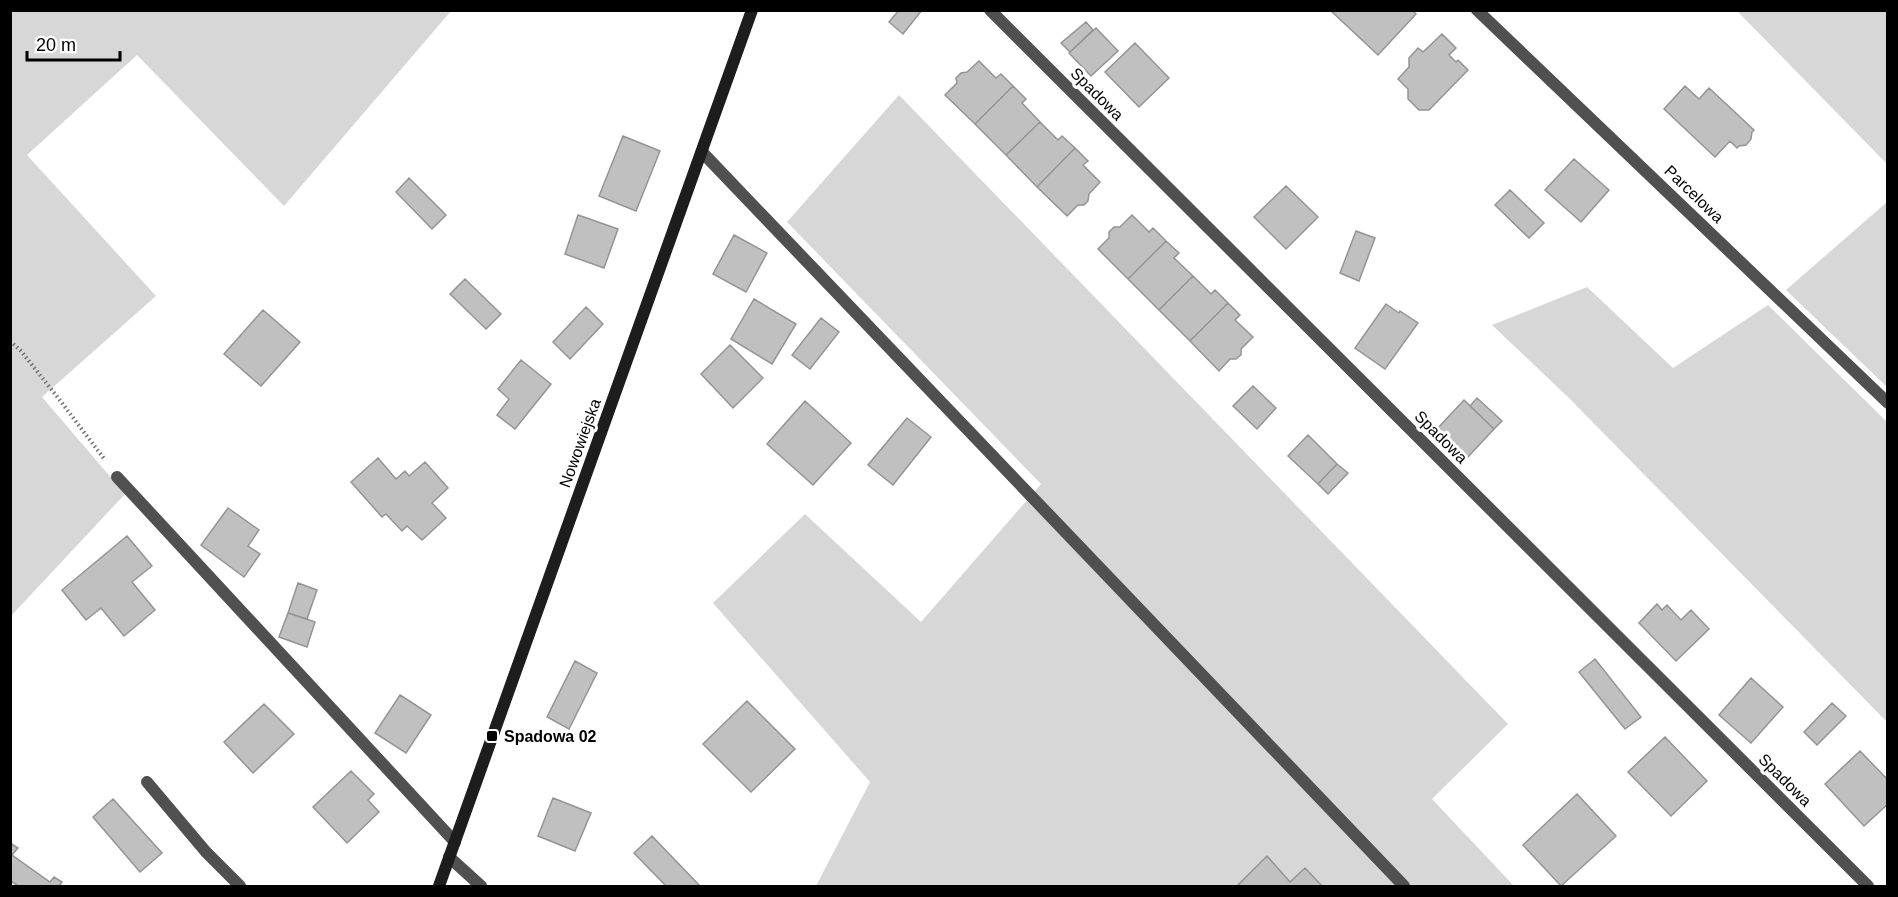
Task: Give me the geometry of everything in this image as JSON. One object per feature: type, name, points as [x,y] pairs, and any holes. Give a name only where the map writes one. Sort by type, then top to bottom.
[{"type":"street","name":"Nowowiejska","points":[[439,886],[752,10]]},
{"type":"street","name":"Spadowa","points":[[990,10],[1868,886]]},
{"type":"street","name":"Parcelowa","points":[[1477,10],[1887,403]]},
{"type":"street","points":[[702,152],[1404,886]]},
{"type":"street","points":[[117,477],[455,842]]},
{"type":"street","points":[[147,782],[206,852],[240,886]]},
{"type":"street","points":[[450,857],[481,886]]},
{"type":"path","points":[[10,341],[21,351],[59,399],[117,477]]},
{"type":"shaded area","points":[[11,11],[451,11],[284,206],[137,55],[27,155],[156,296],[42,397],[125,494],[11,616]]},
{"type":"shaded area","points":[[1887,11],[1887,164],[1738,12]]},
{"type":"shaded area","points":[[899,95],[1508,724],[1432,799],[1514,886],[816,886],[870,782],[713,603],[805,514],[921,622],[1041,484],[787,222]]},
{"type":"shaded area","points":[[1887,202],[1887,387],[1786,290]]},
{"type":"shaded area","points":[[1587,287],[1673,368],[1768,305],[1887,422],[1887,722],[1570,399],[1492,325]]},
{"type":"building","points":[[899,10],[922,10],[903,34],[889,22]]},
{"type":"building","points":[[1330,10],[1412,10],[1416,14],[1378,55]]},
{"type":"building","points":[[1086,22],[1093,30],[1070,52],[1061,43]]},
{"type":"building","points":[[1096,28],[1118,51],[1091,76],[1069,53]]},
{"type":"building","points":[[1442,34],[1456,48],[1449,55],[1468,70],[1429,110],[1419,110],[1408,99],[1408,89],[1398,79],[1409,67],[1409,58],[1418,48],[1423,52]]},
{"type":"building","points":[[1135,43],[1169,78],[1139,107],[1105,72]]},
{"type":"building","points":[[979,61],[996,78],[1001,74],[1013,86],[975,124],[945,95],[957,83],[956,78],[961,73],[967,72]]},
{"type":"building","points":[[1013,86],[1026,99],[1022,103],[1040,122],[1006,155],[975,124]]},
{"type":"building","points":[[1685,86],[1699,99],[1709,88],[1754,130],[1746,145],[1737,148],[1730,141],[1715,157],[1664,109]]},
{"type":"building","points":[[1040,122],[1058,140],[1062,136],[1075,148],[1037,187],[1006,155]]},
{"type":"building","points":[[623,136],[660,151],[636,211],[599,196]]},
{"type":"building","points":[[1075,148],[1088,161],[1083,165],[1100,182],[1089,194],[1088,201],[1084,205],[1078,205],[1067,216],[1037,187]]},
{"type":"building","points":[[1574,159],[1609,190],[1581,222],[1545,190]]},
{"type":"building","points":[[409,178],[446,215],[432,229],[396,192]]},
{"type":"building","points":[[1286,186],[1318,217],[1286,249],[1254,217]]},
{"type":"building","points":[[1510,190],[1544,223],[1529,238],[1495,205]]},
{"type":"building","points":[[578,215],[618,229],[604,268],[565,254]]},
{"type":"building","points":[[1132,215],[1149,232],[1153,228],[1166,241],[1128,279],[1098,249],[1109,238],[1109,232],[1114,227],[1120,227]]},
{"type":"building","points":[[1356,231],[1375,238],[1359,281],[1340,273]]},
{"type":"building","points":[[734,235],[767,253],[746,292],[713,274]]},
{"type":"building","points":[[1166,241],[1179,253],[1174,258],[1193,276],[1159,310],[1128,279]]},
{"type":"building","points":[[1193,276],[1211,294],[1215,290],[1228,303],[1190,341],[1159,310]]},
{"type":"building","points":[[465,279],[501,314],[486,329],[450,294]]},
{"type":"building","points":[[754,299],[796,324],[772,364],[731,339]]},
{"type":"building","points":[[1228,303],[1240,315],[1235,320],[1253,337],[1241,349],[1241,355],[1236,359],[1230,359],[1219,371],[1190,341]]},
{"type":"building","points":[[1386,304],[1418,323],[1385,369],[1355,348]]},
{"type":"building","points":[[586,307],[603,324],[570,359],[553,342]]},
{"type":"building","points":[[263,310],[300,342],[261,386],[224,354]]},
{"type":"building","points":[[821,318],[839,332],[810,369],[792,355]]},
{"type":"building","points":[[730,345],[763,378],[733,408],[701,374]]},
{"type":"building","points":[[521,360],[551,384],[515,429],[497,415],[509,399],[498,389]]},
{"type":"building","points":[[1253,386],[1276,408],[1257,429],[1233,406]]},
{"type":"building","points":[[1477,398],[1502,421],[1494,429],[1470,406]]},
{"type":"building","points":[[1464,400],[1494,429],[1467,458],[1437,429]]},
{"type":"building","points":[[805,401],[851,443],[813,485],[767,444]]},
{"type":"building","points":[[907,418],[931,437],[893,485],[868,465]]},
{"type":"building","points":[[1308,435],[1337,464],[1318,484],[1288,456]]},
{"type":"building","points":[[378,458],[396,479],[405,471],[409,476],[425,462],[448,488],[432,503],[446,518],[422,540],[407,526],[402,531],[386,514],[382,517],[351,482]]},
{"type":"building","points":[[1337,464],[1348,473],[1328,494],[1318,484]]},
{"type":"building","points":[[228,508],[259,530],[248,546],[260,554],[244,577],[201,545]]},
{"type":"building","points":[[127,536],[152,566],[132,582],[155,610],[124,636],[101,608],[86,620],[62,590]]},
{"type":"building","points":[[298,583],[317,590],[307,619],[288,613]]},
{"type":"building","points":[[1657,604],[1662,610],[1667,605],[1681,620],[1691,610],[1709,629],[1676,661],[1639,623]]},
{"type":"building","points":[[288,613],[315,622],[307,647],[279,637]]},
{"type":"building","points":[[1595,659],[1641,717],[1625,729],[1579,672]]},
{"type":"building","points":[[575,661],[597,673],[569,729],[547,717]]},
{"type":"building","points":[[1751,678],[1783,707],[1751,743],[1719,715]]},
{"type":"building","points":[[400,695],[431,715],[406,753],[375,733]]},
{"type":"building","points":[[747,701],[795,749],[751,792],[703,744]]},
{"type":"building","points":[[1832,703],[1846,716],[1817,745],[1804,732]]},
{"type":"building","points":[[264,704],[294,734],[253,773],[224,742]]},
{"type":"building","points":[[1665,737],[1707,781],[1671,816],[1628,772]]},
{"type":"building","points":[[1860,751],[1888,780],[1888,804],[1864,826],[1825,784]]},
{"type":"building","points":[[351,771],[374,794],[368,800],[379,812],[347,843],[313,807]]},
{"type":"building","points":[[1577,794],[1616,836],[1561,886],[1523,845]]},
{"type":"building","points":[[553,798],[591,813],[575,851],[538,836]]},
{"type":"building","points":[[113,799],[162,853],[140,872],[93,817]]},
{"type":"building","points":[[652,836],[700,886],[666,886],[634,853]]},
{"type":"building","points":[[10,843],[18,848],[12,855],[50,882],[54,877],[62,882],[59,886],[19,886],[10,881]]},
{"type":"building","points":[[1267,856],[1290,882],[1305,868],[1322,886],[1237,886]]},
{"type":"place","name":"Spadowa 02","points":[[492,736]]}]
